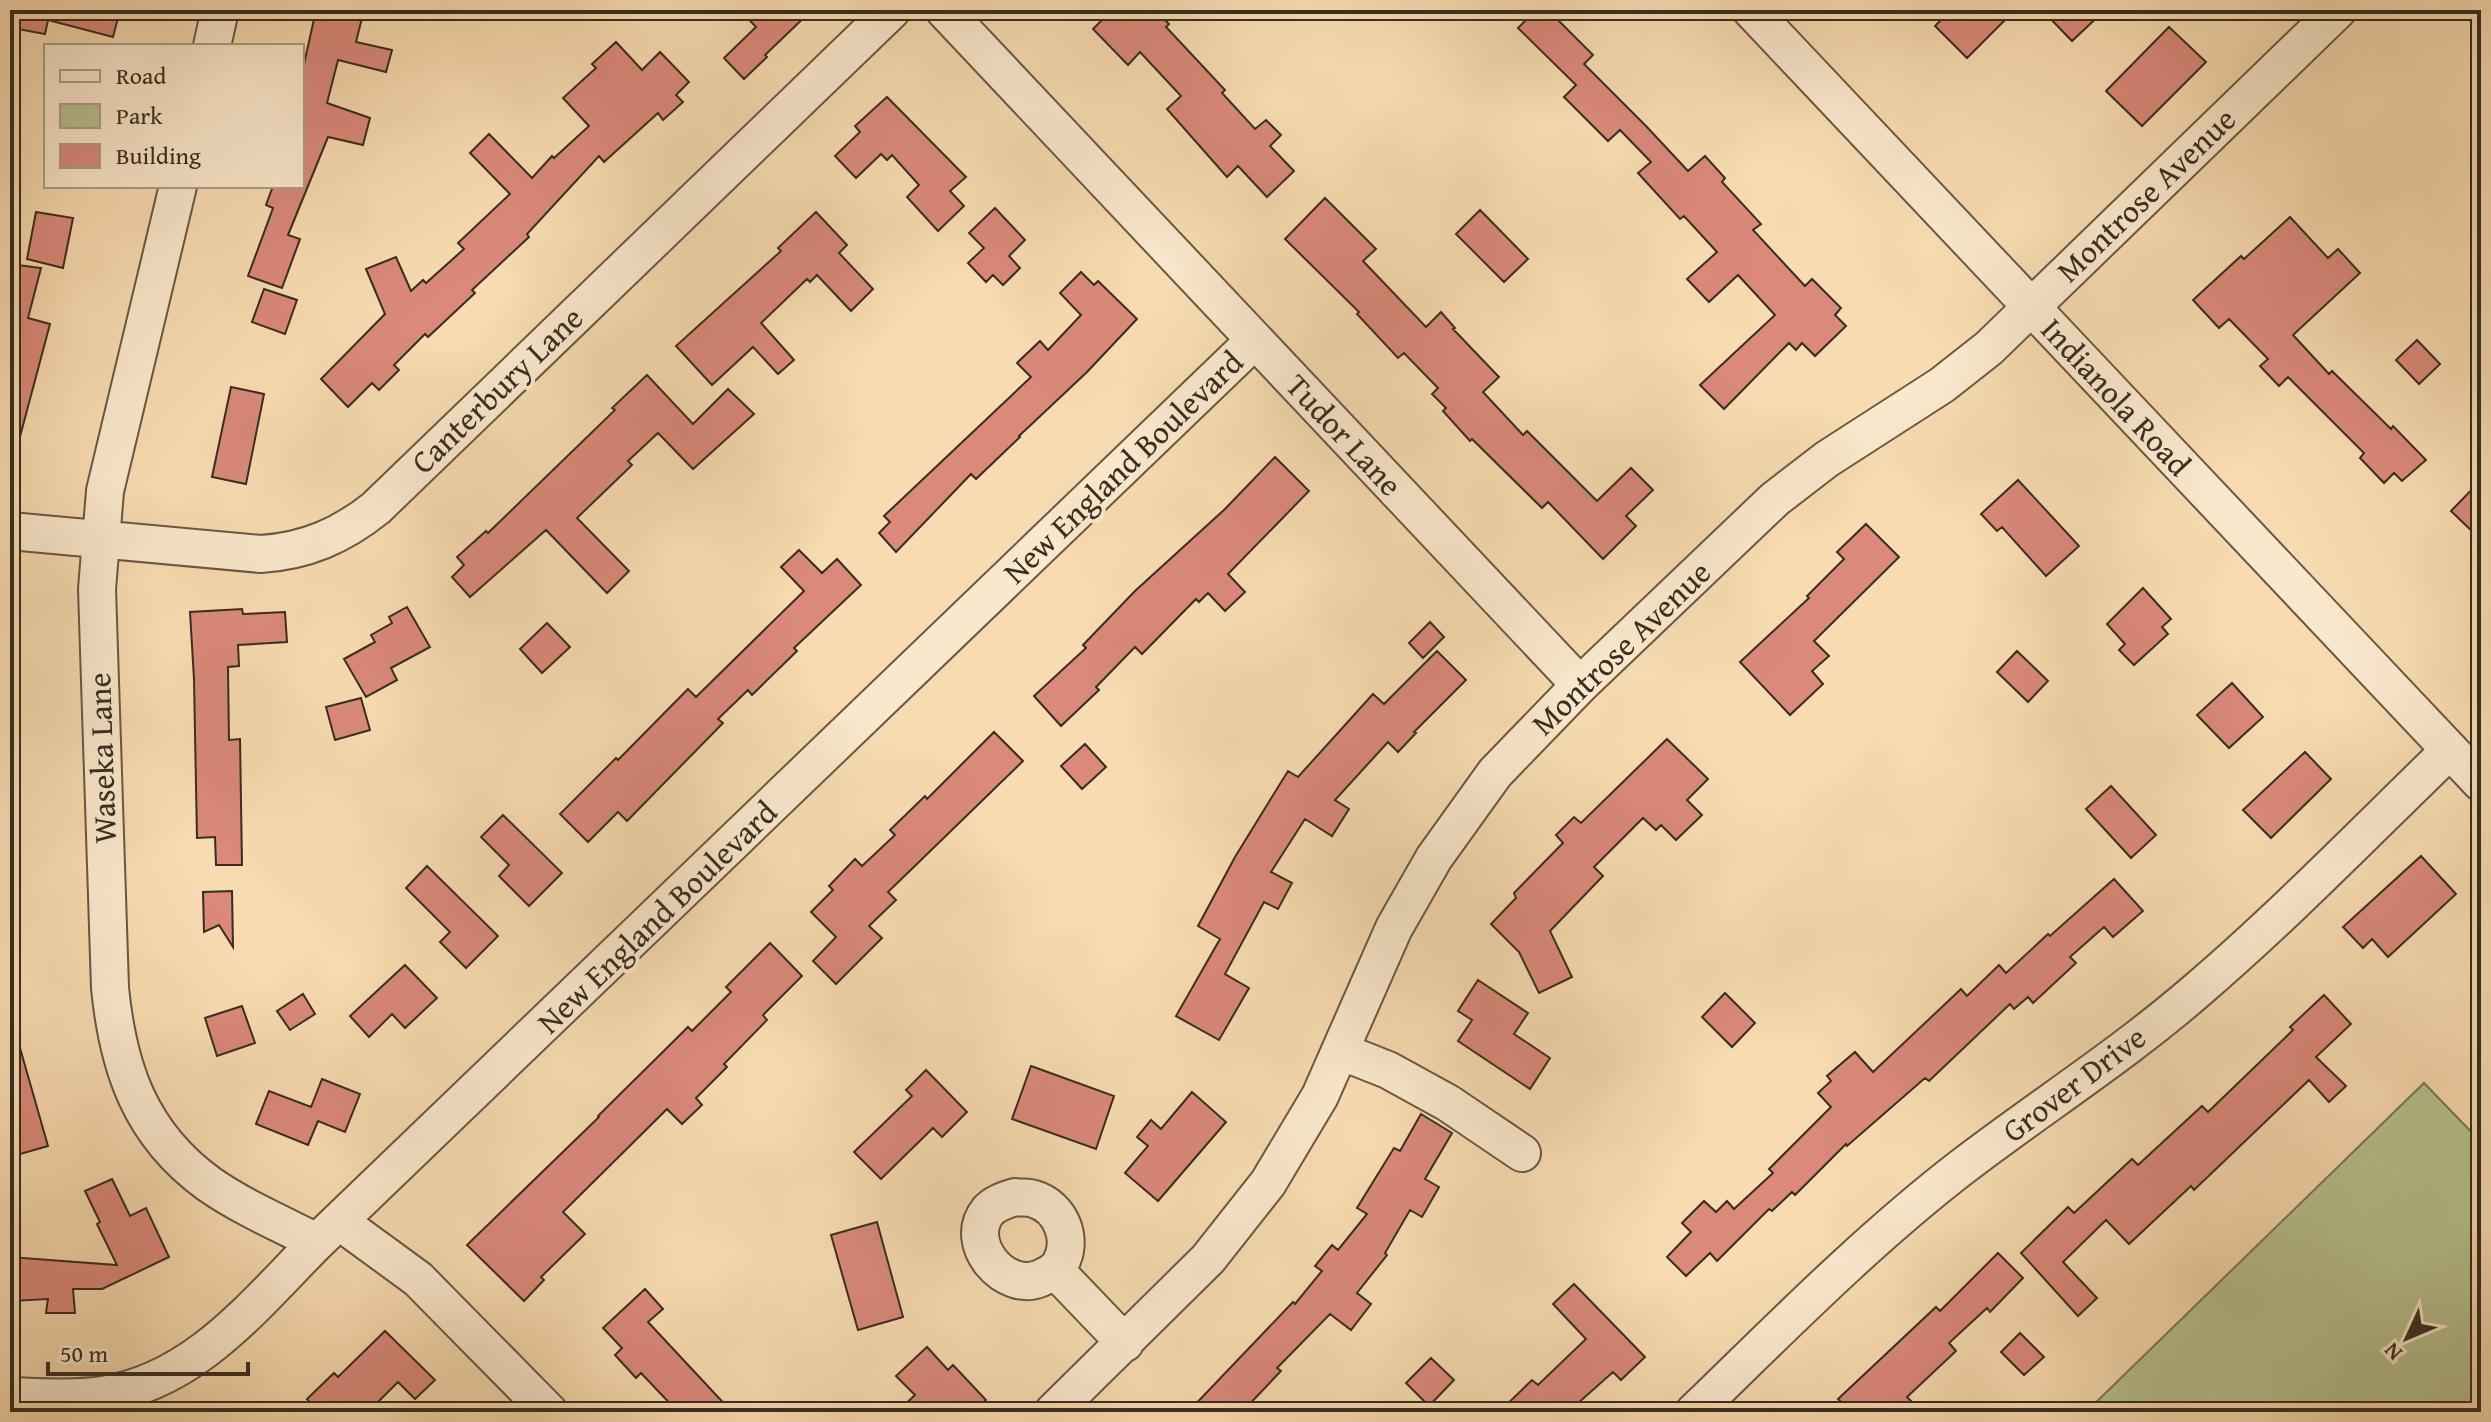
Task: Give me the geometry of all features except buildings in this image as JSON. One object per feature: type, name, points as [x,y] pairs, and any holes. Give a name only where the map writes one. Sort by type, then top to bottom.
[{"type":"street","points":[[212,44],[220,10]]},
{"type":"street","name":"Canterbury Lane","points":[[10,531],[261,554],[286,553],[314,545],[353,526],[399,486],[892,10]]},
{"type":"street","name":"Tudor Lane","points":[[944,10],[1580,685]]},
{"type":"street","name":"Indianola Road","points":[[1751,10],[2481,783]]},
{"type":"street","name":"Montrose Avenue","points":[[1053,1412],[1208,1259],[1268,1183],[1320,1096],[1394,928],[1434,858],[1495,773],[1580,685],[1775,499],[1827,459],[1942,385],[1989,348],[2338,10]]},
{"type":"street","name":"Waseka Lane","points":[[178,188],[105,491],[97,589],[113,1023],[122,1060],[137,1100],[152,1125],[186,1165],[233,1199],[329,1232]]},
{"type":"street","name":"New England Boulevard","points":[[10,1396],[76,1398],[137,1387],[173,1372],[223,1336],[1255,340]]},
{"type":"street","name":"Grover Drive","points":[[1694,1412],[1840,1270],[1902,1215],[2194,994],[2450,750]]},
{"type":"street","points":[[1340,1051],[1388,1070],[1448,1103],[1522,1153]]},
{"type":"street","points":[[329,1232],[418,1279],[549,1412]]},
{"type":"street","points":[[1056,1271],[1125,1343]]},
{"type":"green space","points":[[2424,1083],[2481,1142],[2481,1412],[2086,1412]]}]
